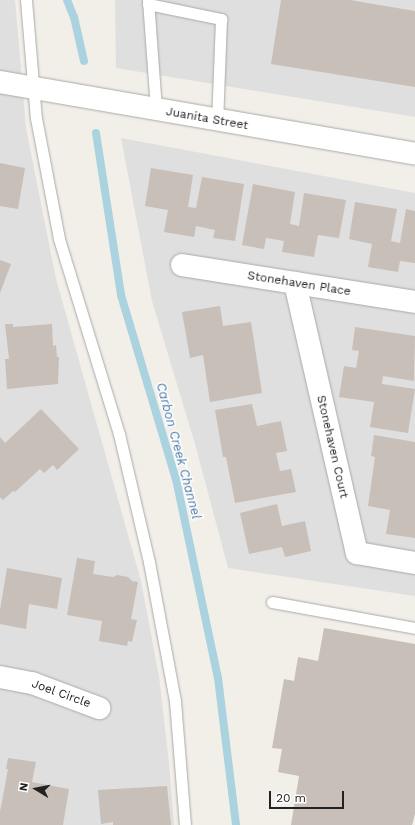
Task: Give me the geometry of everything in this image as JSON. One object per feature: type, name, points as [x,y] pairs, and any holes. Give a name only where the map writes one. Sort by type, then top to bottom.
[{"type":"street","name":"Juanita Street","points":[[0,82],[415,154]]},
{"type":"street","name":"Stonehaven Place","points":[[182,265],[415,302]]},
{"type":"street","name":"Stonehaven Court","points":[[295,283],[356,553],[415,563]]},
{"type":"street","name":"Joel Circle","points":[[0,677],[32,682],[99,708]]},
{"type":"lane","points":[[26,0],[36,118],[59,239],[119,434],[149,562],[175,701],[185,825]]},
{"type":"lane","points":[[156,110],[148,2],[221,19],[218,121]]},
{"type":"lane","points":[[272,602],[415,628]]},
{"type":"shaded area","points":[[0,0],[15,0],[26,128],[56,279],[141,581],[159,676],[169,763],[174,825],[0,825]]},
{"type":"shaded area","points":[[115,0],[415,0],[415,117],[116,68]]},
{"type":"shaded area","points":[[121,138],[415,193],[415,596],[228,568],[195,444],[152,301]]},
{"type":"building","points":[[281,0],[350,0],[415,11],[415,87],[271,64]]},
{"type":"building","points":[[0,163],[25,168],[18,209],[0,206]]},
{"type":"building","points":[[151,168],[193,175],[188,207],[196,208],[202,177],[244,184],[235,241],[213,238],[215,230],[196,226],[194,237],[164,232],[168,210],[145,206]]},
{"type":"building","points":[[253,184],[295,192],[290,224],[299,226],[304,193],[346,200],[339,238],[318,235],[314,257],[282,252],[284,241],[266,238],[264,249],[242,245]]},
{"type":"building","points":[[355,202],[397,209],[391,241],[400,243],[406,209],[415,211],[415,263],[400,261],[398,272],[368,267],[372,244],[349,239]]},
{"type":"building","points":[[0,260],[11,264],[0,293]]},
{"type":"building","points":[[220,306],[223,326],[251,322],[262,393],[210,402],[203,355],[190,358],[182,312]]},
{"type":"building","points":[[5,324],[13,324],[13,327],[52,324],[53,346],[56,345],[57,357],[59,357],[58,384],[7,389],[5,359],[9,359]]},
{"type":"building","points":[[355,327],[415,336],[414,381],[383,376],[382,384],[415,389],[408,433],[370,427],[374,402],[339,397],[344,366],[356,368],[359,351],[352,350]]},
{"type":"building","points":[[252,404],[257,426],[281,421],[287,451],[276,453],[280,471],[291,469],[296,492],[235,503],[226,457],[223,457],[215,410]]},
{"type":"building","points":[[41,409],[79,449],[57,470],[53,465],[44,473],[40,469],[15,492],[13,491],[3,500],[0,497],[0,437],[5,443]]},
{"type":"building","points":[[374,435],[415,442],[415,538],[386,534],[390,510],[368,506],[375,457],[371,456]]},
{"type":"building","points":[[277,504],[282,526],[305,521],[311,551],[285,557],[282,547],[249,554],[240,513]]},
{"type":"building","points":[[77,558],[95,561],[93,574],[113,577],[117,575],[128,577],[132,581],[138,582],[131,619],[137,620],[132,642],[128,641],[127,646],[99,641],[102,621],[67,615]]},
{"type":"building","points":[[7,568],[62,578],[57,609],[29,604],[26,629],[0,624],[0,610]]},
{"type":"building","points":[[324,628],[415,644],[415,814],[412,825],[291,825],[299,776],[278,772],[282,749],[272,748],[284,679],[294,681],[298,657],[318,661]]},
{"type":"building","points":[[8,758],[36,762],[32,782],[69,789],[63,825],[0,825],[0,812],[8,769],[6,769]]},
{"type":"building","points":[[167,786],[171,825],[113,825],[113,822],[101,824],[98,790]]},
{"type":"waterway","name":"Carbon Creek Channel","points":[[67,0],[74,17],[84,61]]},
{"type":"waterway","name":"Carbon Creek Channel","points":[[96,133],[121,295],[176,479],[218,678],[236,825]]}]
